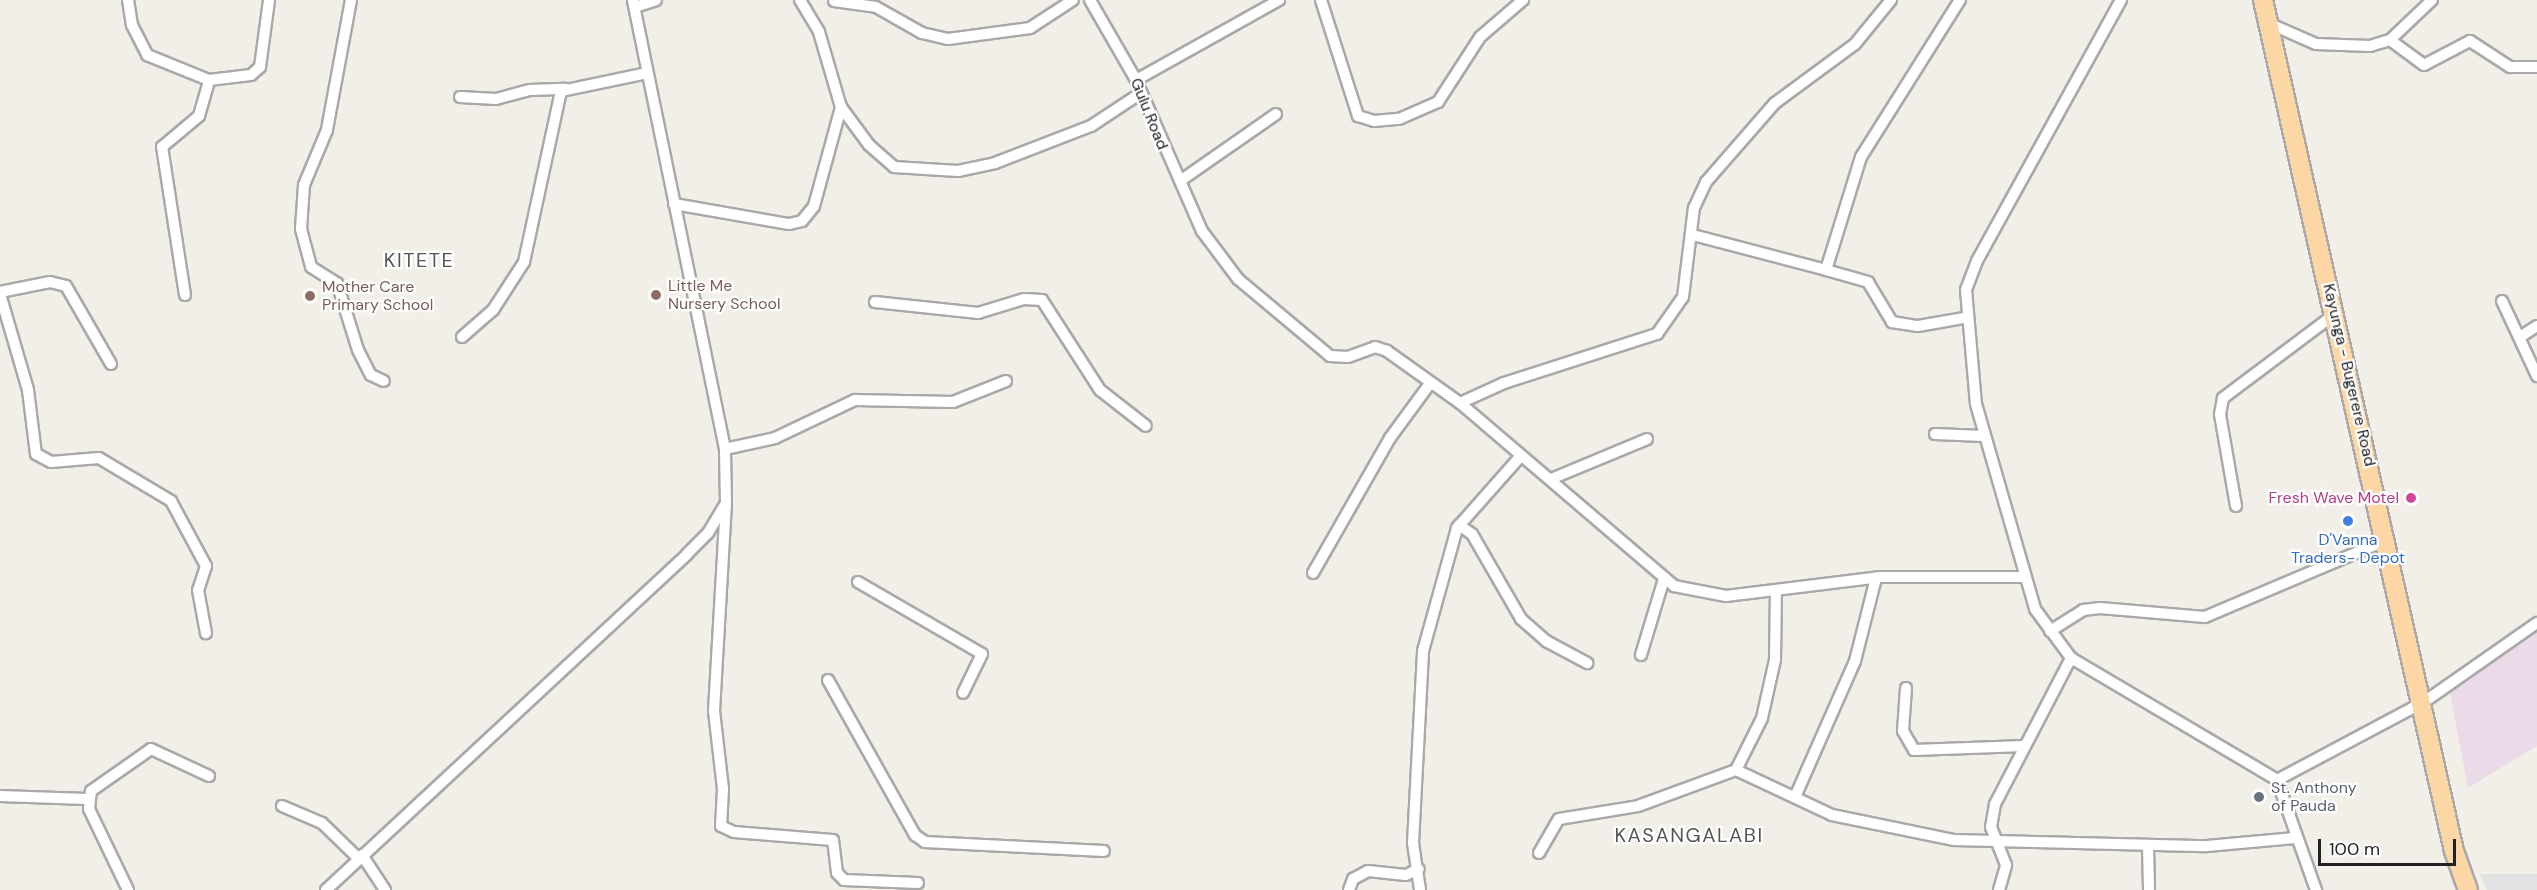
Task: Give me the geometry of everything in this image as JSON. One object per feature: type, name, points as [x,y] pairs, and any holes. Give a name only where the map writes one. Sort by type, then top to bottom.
[{"type":"main road","name":"Kayunga - Bugerere Road","points":[[2263,0],[2424,702],[2454,851],[2468,890]]},
{"type":"street","points":[[128,0],[132,25],[147,55],[209,80],[252,75],[260,67],[269,0]]},
{"type":"street","points":[[351,0],[327,130],[304,184],[301,229],[311,267],[337,283],[358,350],[371,375],[384,381]]},
{"type":"street","points":[[656,0],[634,3],[725,449],[726,503],[714,711],[723,789],[721,826],[734,832],[833,840],[837,873],[844,880],[918,883]]},
{"type":"street","points":[[800,0],[815,22],[842,107],[868,145],[894,167],[957,171],[1091,126],[1138,95]]},
{"type":"street","points":[[834,1],[876,7],[922,33],[948,39],[1030,28],[1074,0]]},
{"type":"street","name":"Gulu Road","points":[[1090,0],[1136,80],[1138,95],[1202,231],[1238,279],[1330,356],[1347,357],[1375,347],[1429,385]]},
{"type":"street","points":[[1136,80],[1278,0]]},
{"type":"street","points":[[1321,0],[1358,116],[1374,121],[1400,119],[1438,102],[1480,37],[1523,0]]},
{"type":"street","points":[[1460,403],[1504,383],[1657,334],[1683,297],[1693,235],[1694,208],[1721,162],[1775,103],[1855,44],[1891,0]]},
{"type":"street","points":[[1826,270],[1866,147],[1960,0]]},
{"type":"street","points":[[2121,0],[1977,261],[1966,290],[1964,318],[1984,436],[2024,577],[2050,631],[2071,658],[2277,780],[2295,838],[2316,890]]},
{"type":"street","points":[[2268,23],[2316,44],[2370,45],[2390,40],[2432,0]]},
{"type":"street","points":[[2390,40],[2424,65],[2470,41],[2510,67],[2537,67]]},
{"type":"street","points":[[460,97],[496,99],[530,90],[565,89],[647,73]]},
{"type":"street","points":[[185,295],[162,147],[199,116],[209,80]]},
{"type":"street","points":[[462,337],[493,310],[524,262],[565,89]]},
{"type":"street","points":[[674,204],[789,224],[802,221],[814,206],[842,107]]},
{"type":"street","points":[[1180,181],[1276,114]]},
{"type":"street","points":[[1693,235],[1868,282],[1883,310],[1898,324],[1964,318]]},
{"type":"street","points":[[111,364],[66,286],[50,282],[0,293],[28,390],[36,454],[51,462],[99,458],[171,501],[206,566],[198,600],[206,633]]},
{"type":"street","points":[[874,302],[978,313],[1023,299],[1042,300],[1101,390],[1146,426]]},
{"type":"street","points":[[2502,301],[2537,376]]},
{"type":"street","points":[[2236,506],[2220,414],[2223,398],[2336,314]]},
{"type":"street","points":[[2520,337],[2537,326]]},
{"type":"street","points":[[725,449],[775,438],[855,400],[952,402],[1006,381]]},
{"type":"street","points":[[1313,573],[1376,461],[1429,385],[1460,403],[1519,458],[1551,479],[1664,579],[1709,594],[1776,590],[1876,578],[2024,577]]},
{"type":"street","points":[[1935,434],[1984,436]]},
{"type":"street","points":[[1551,479],[1647,440]]},
{"type":"street","points":[[1420,890],[1419,869],[1413,843],[1423,651],[1459,525],[1519,458]]},
{"type":"street","points":[[326,890],[687,554],[708,533],[726,503]]},
{"type":"street","points":[[1459,525],[1472,534],[1521,619],[1546,641],[1587,663]]},
{"type":"street","points":[[2050,631],[2083,610],[2100,608],[2205,617],[2386,540]]},
{"type":"street","points":[[1795,796],[1855,661],[1876,578]]},
{"type":"street","points":[[1641,655],[1664,579]]},
{"type":"street","points":[[858,582],[982,654],[963,693]]},
{"type":"street","points":[[1539,853],[1559,819],[1638,806],[1736,770],[1762,718],[1773,669],[1776,590]]},
{"type":"street","points":[[2277,780],[2424,702],[2537,623]]},
{"type":"street","points":[[1998,890],[2006,865],[1991,827],[1995,804],[2071,658]]},
{"type":"street","points":[[828,680],[915,835],[925,842],[1104,851]]},
{"type":"street","points":[[1906,688],[1903,731],[1914,750],[2024,746]]},
{"type":"street","points":[[0,796],[87,800],[142,750],[151,748],[209,776]]},
{"type":"street","points":[[1736,770],[1832,815],[1998,844],[2148,845],[2295,838]]},
{"type":"street","points":[[87,800],[128,890]]},
{"type":"street","points":[[282,806],[322,823],[361,857],[385,890]]},
{"type":"street","points":[[2148,845],[2149,890]]},
{"type":"street","points":[[1349,890],[1353,879],[1368,872],[1406,875],[1419,869]]},
{"type":"shaded area","points":[[2537,631],[2537,746],[2468,788],[2449,688]]},
{"type":"shaded area","points":[[2480,874],[2537,874],[2537,890],[2487,890]]},
{"type":"place","name":"Little Me Nursery School","points":[[656,295]]},
{"type":"place","name":"Mother Care Primary School","points":[[310,296]]},
{"type":"place","name":"Fresh Wave Motel","points":[[2411,498]]},
{"type":"place","name":"D'Vanna Traders- Depot","points":[[2348,521]]},
{"type":"place","name":"St. Anthony of Pauda","points":[[2259,797]]},
{"type":"district","name":"KITETE","points":[[419,260]]},
{"type":"district","name":"KASANGALABI","points":[[1689,835]]}]
